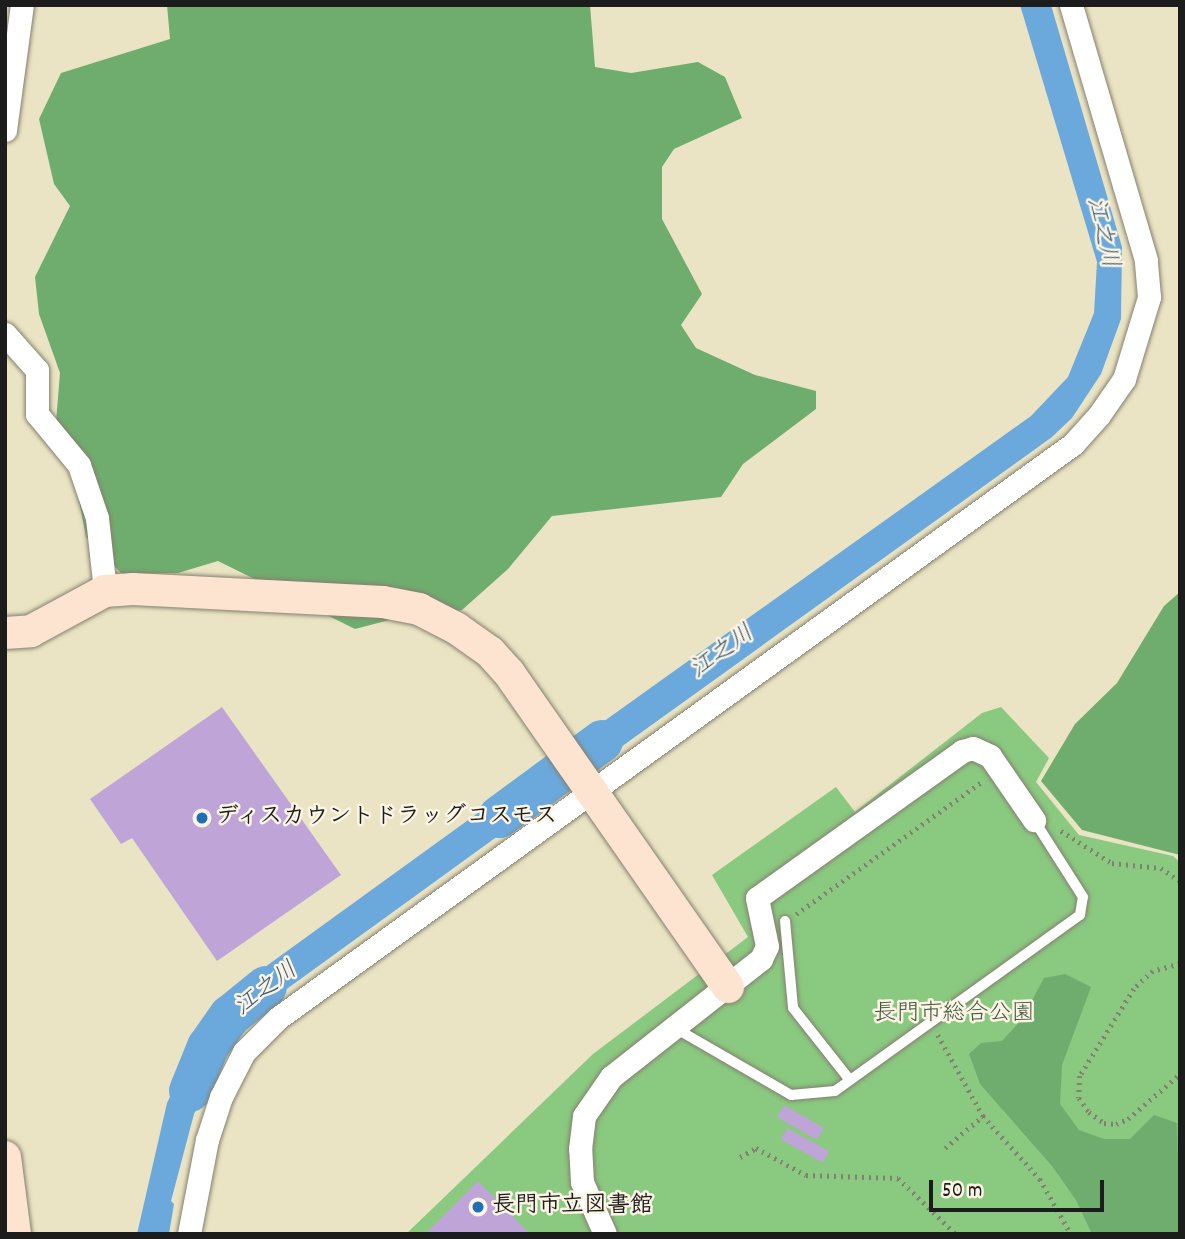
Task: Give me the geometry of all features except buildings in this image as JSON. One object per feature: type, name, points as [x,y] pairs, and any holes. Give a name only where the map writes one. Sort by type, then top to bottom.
[{"type":"street","points":[[5,130],[22,5]]},
{"type":"street","points":[[189,1234],[207,1139],[244,1052],[278,1018],[1073,444],[1124,379],[1149,297],[1146,260],[1071,5]]},
{"type":"street","points":[[5,334],[37,370],[37,414],[79,465],[97,518],[105,591]]},
{"type":"street","points":[[5,633],[31,631],[105,591],[133,589],[383,602],[419,609],[490,652],[593,793],[728,987]]},
{"type":"street","points":[[605,1234],[582,1182],[580,1149],[584,1116],[611,1077],[751,971],[767,946],[757,898],[962,751],[973,748],[990,756],[1031,816]]},
{"type":"street","points":[[5,1157],[15,1234]]},
{"type":"lane","points":[[675,1028],[791,1096],[835,1091],[1080,915],[1083,897],[1031,816]]},
{"type":"lane","points":[[785,921],[793,1008],[849,1079]]},
{"type":"path","points":[[785,921],[990,776]]},
{"type":"path","points":[[1031,816],[1112,863],[1161,868],[1180,881]]},
{"type":"path","points":[[1180,964],[1153,971],[1134,989],[1080,1076],[1079,1098],[1104,1123],[1116,1124],[1128,1119],[1180,1073]]},
{"type":"path","points":[[937,1032],[983,1116],[1040,1179],[1071,1234]]},
{"type":"path","points":[[945,1147],[983,1116]]},
{"type":"path","points":[[740,1157],[756,1148],[806,1175],[898,1178],[956,1234]]},
{"type":"green space","points":[[167,5],[590,5],[595,67],[631,73],[698,62],[725,77],[742,118],[674,149],[662,167],[662,219],[702,294],[681,325],[696,348],[755,375],[816,391],[816,409],[743,464],[721,497],[552,516],[508,569],[462,610],[405,616],[355,629],[218,561],[178,573],[122,574],[86,537],[73,469],[56,422],[60,373],[39,314],[35,277],[70,206],[54,184],[39,119],[61,73],[170,39]]},
{"type":"green space","points":[[1180,592],[1180,855],[1082,830],[1041,781],[1075,724],[1117,683],[1164,606]]},
{"type":"green space","name":"長門市総合公園","points":[[1001,707],[1049,758],[1036,782],[1079,835],[1173,856],[1180,862],[1180,1234],[406,1234],[593,1054],[748,937],[712,875],[836,787],[855,812],[982,713]]},
{"type":"green space","points":[[1065,974],[1091,987],[1062,1065],[1060,1104],[1079,1130],[1104,1139],[1130,1139],[1154,1115],[1177,1123],[1180,1234],[1092,1234],[1076,1200],[1052,1166],[980,1084],[969,1054],[981,1043],[1002,1041],[1022,1019],[1044,978]]},
{"type":"water","points":[[1020,5],[1051,5],[1122,247],[1121,319],[1101,374],[1072,418],[1052,437],[564,788],[547,762],[1031,416],[1068,377],[1094,313],[1097,262]]},
{"type":"water","points":[[536,771],[553,796],[284,991],[236,1036],[211,1019],[243,983]]},
{"type":"water","points":[[202,1029],[227,1049],[194,1114],[171,1201],[174,1204],[169,1234],[137,1234],[167,1103]]},
{"type":"waterway","name":"江之川","points":[[499,817],[602,741]]},
{"type":"waterway","name":"江之川","points":[[190,1091],[208,1047],[230,1016],[266,987]]},
{"type":"place","name":"ディスカウントドラッグコスモス","points":[[202,818]]},
{"type":"place","name":"長門市立図書館","points":[[478,1207]]}]
